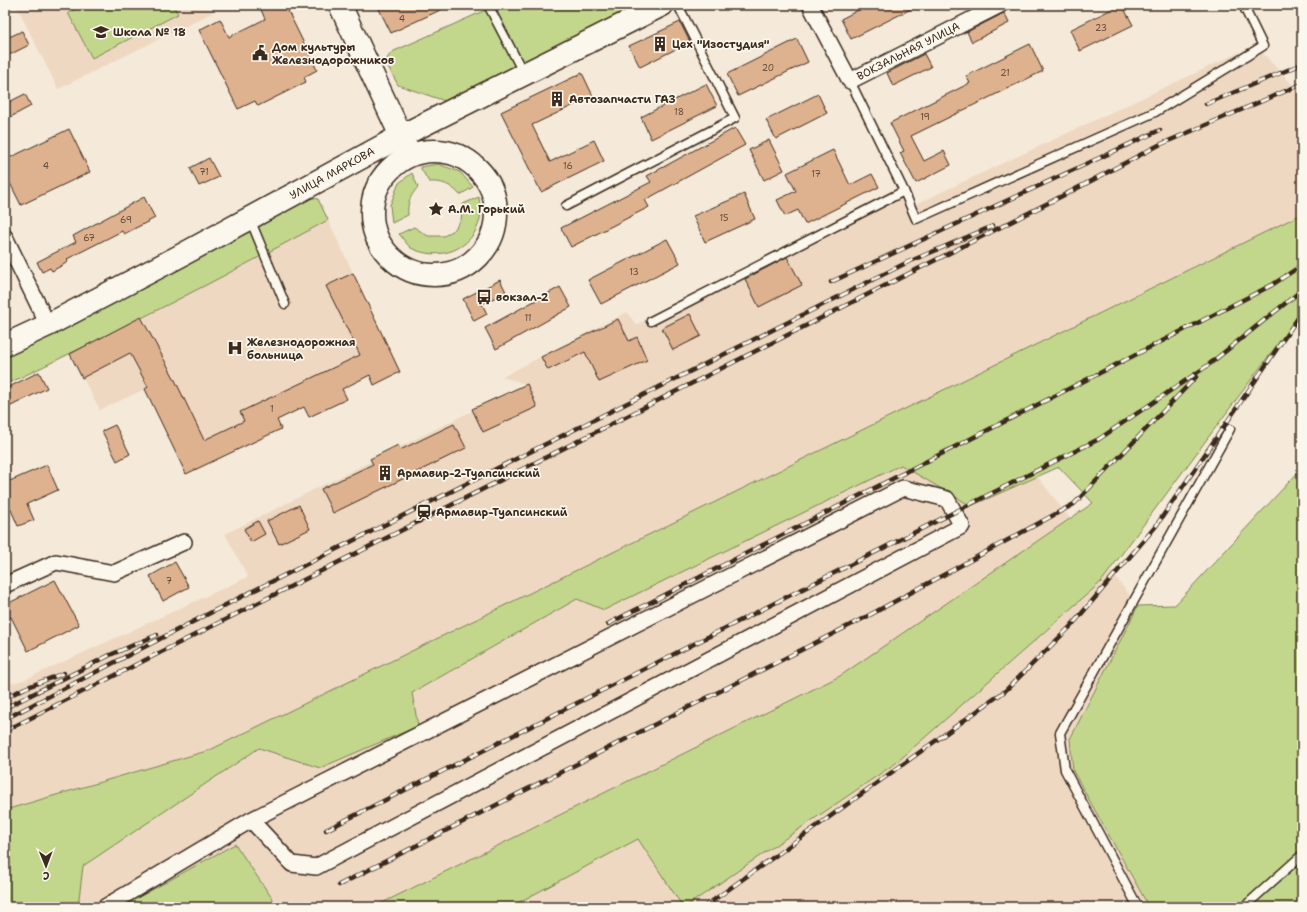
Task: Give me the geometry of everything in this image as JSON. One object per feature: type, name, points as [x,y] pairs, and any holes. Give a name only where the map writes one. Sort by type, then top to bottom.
[{"type":"main road","points":[[340,5],[405,145]]},
{"type":"main road","name":"УЛИЦА МАРКОВА","points":[[5,345],[48,325],[250,218],[405,145],[524,74],[662,5]]},
{"type":"main road","points":[[405,145],[428,150],[447,151],[465,158],[480,170],[491,186],[496,205],[495,225],[489,243],[476,258],[460,270],[441,275],[422,274],[403,267],[388,255],[376,239],[372,223],[371,206],[375,190],[383,175],[395,163],[405,145]]},
{"type":"street","name":"ВОКЗАЛЬНАЯ УЛИЦА","points":[[810,5],[850,81],[1000,5]]},
{"type":"street","points":[[5,237],[48,325]]},
{"type":"street","points":[[105,907],[252,820],[903,488],[947,499],[962,526],[316,867],[292,864],[252,820]]},
{"type":"street","points":[[5,585],[56,562],[114,573],[184,542]]},
{"type":"lane","points":[[488,5],[524,74]]},
{"type":"lane","points":[[566,206],[735,118],[678,5]]},
{"type":"lane","points":[[850,81],[904,191],[916,219],[1155,112],[1263,46],[1243,5]]},
{"type":"lane","points":[[651,321],[904,191]]},
{"type":"lane","points":[[250,218],[285,304]]},
{"type":"lane","points":[[1138,907],[1065,770],[1060,733],[1230,429]]},
{"type":"lane","points":[[1244,907],[1302,855]]},
{"type":"shaded area","name":"Школа № 18","points":[[16,5],[208,5],[212,13],[58,89]]},
{"type":"shaded area","points":[[1255,45],[1302,95],[1302,261],[992,418],[1138,606],[1070,739],[1073,771],[1149,907],[5,907],[5,685],[24,680],[248,577],[225,534],[526,384],[502,377],[627,312],[636,325],[894,189],[916,204]]},
{"type":"shaded area","name":"Железнодорожная больница","points":[[328,220],[400,372],[374,385],[370,376],[342,389],[347,399],[309,417],[304,407],[277,420],[281,429],[186,474],[145,389],[100,410],[70,354]]},
{"type":"green space","points":[[84,5],[173,5],[178,14],[92,58],[68,13]]},
{"type":"green space","points":[[497,5],[638,5],[445,101],[398,85],[385,61],[392,52]]},
{"type":"green space","points":[[438,164],[460,172],[473,187],[460,195],[446,184],[429,182],[420,167]]},
{"type":"green space","points":[[412,173],[418,187],[410,200],[408,215],[392,223],[390,205],[399,183]]},
{"type":"green space","points":[[308,197],[318,199],[328,220],[168,305],[5,385],[5,356]]},
{"type":"green space","points":[[479,197],[480,219],[476,230],[470,239],[453,250],[432,254],[421,252],[411,248],[399,234],[414,227],[428,236],[444,236],[454,230],[461,220],[463,204]]},
{"type":"green space","points":[[1302,214],[1302,311],[1101,582],[896,763],[685,907],[683,907],[638,839],[510,907],[374,907],[840,676],[1093,503],[1059,467],[971,506],[901,465],[604,610],[577,599],[412,693],[418,726],[320,768],[259,748],[83,866],[78,907],[5,907],[5,810],[210,750]]},
{"type":"green space","points":[[1302,468],[1302,907],[1149,907],[1073,771],[1070,739],[1138,606],[1175,605]]},
{"type":"green space","points":[[235,844],[278,907],[121,907]]},
{"type":"building","name":"Дом культуры Железнодорожников","points":[[259,5],[285,5],[317,70],[304,77],[306,82],[258,106],[255,101],[238,109],[199,30],[220,19],[229,37],[265,19]]},
{"type":"building","points":[[377,5],[451,5],[391,33]]},
{"type":"building","points":[[868,5],[919,5],[851,39],[841,19]]},
{"type":"building","points":[[1122,5],[1133,25],[1080,51],[1070,30]]},
{"type":"building","points":[[1004,13],[1009,23],[972,42],[967,32]]},
{"type":"building","name":"Цех \"Изостудия\"","points":[[680,22],[690,42],[640,67],[629,46]]},
{"type":"building","points":[[22,31],[29,45],[5,57],[5,39]]},
{"type":"building","points":[[797,39],[808,62],[738,96],[727,74]]},
{"type":"building","points":[[1030,44],[1043,71],[911,136],[924,161],[944,151],[951,165],[916,183],[900,153],[904,151],[890,123],[970,83],[966,76]]},
{"type":"building","points":[[924,54],[931,67],[893,86],[887,73]]},
{"type":"building","points":[[582,73],[593,96],[532,125],[550,162],[594,140],[604,161],[541,192],[501,112]]},
{"type":"building","points":[[706,84],[717,106],[651,139],[641,117]]},
{"type":"building","points":[[25,94],[31,106],[5,120],[5,104]]},
{"type":"building","points":[[818,94],[827,113],[776,139],[766,120]]},
{"type":"building","points":[[735,128],[745,145],[645,200],[649,207],[571,247],[561,228],[651,182],[647,176]]},
{"type":"building","points":[[69,129],[90,172],[21,205],[5,173],[5,160]]},
{"type":"building","points":[[769,140],[784,170],[764,180],[749,150]]},
{"type":"building","points":[[833,150],[850,185],[872,174],[879,187],[805,224],[798,210],[785,216],[777,200],[796,191],[787,173]]},
{"type":"building","points":[[209,158],[219,177],[199,186],[190,168]]},
{"type":"building","points":[[744,194],[755,219],[705,242],[693,216]]},
{"type":"building","points":[[144,197],[155,218],[124,234],[122,231],[67,259],[68,262],[52,271],[50,268],[42,272],[37,262],[76,242],[73,236]]},
{"type":"building","points":[[667,239],[680,263],[601,304],[588,280]]},
{"type":"building","points":[[787,257],[802,285],[759,307],[745,279]]},
{"type":"building","points":[[353,273],[400,372],[374,385],[370,375],[342,389],[347,399],[309,417],[304,407],[277,420],[281,429],[186,474],[145,389],[148,387],[130,353],[82,378],[70,354],[141,317],[173,376],[204,440],[244,421],[240,412],[360,355],[326,286]]},
{"type":"building","points":[[500,280],[506,292],[482,304],[487,314],[474,321],[463,299]]},
{"type":"building","points":[[560,287],[571,307],[496,349],[485,328]]},
{"type":"building","points":[[690,314],[701,336],[673,350],[662,328]]},
{"type":"building","points":[[618,319],[629,341],[637,337],[647,360],[599,382],[585,352],[548,370],[541,357]]},
{"type":"building","points":[[39,372],[47,388],[5,409],[5,389]]},
{"type":"building","points":[[527,384],[537,407],[483,432],[472,409]]},
{"type":"building","name":"Армавир-2-Туапсинский","points":[[454,424],[466,448],[333,513],[321,489],[373,464],[370,459],[398,445],[400,450]]},
{"type":"building","points":[[115,425],[130,454],[117,461],[102,431]]},
{"type":"building","points":[[47,465],[58,490],[27,504],[34,520],[18,526],[5,496],[5,483]]},
{"type":"building","points":[[299,505],[310,529],[279,544],[267,521]]},
{"type":"building","points":[[258,521],[265,534],[251,542],[244,529]]},
{"type":"building","points":[[175,562],[189,587],[163,601],[150,576]]},
{"type":"building","points":[[55,580],[79,625],[28,651],[11,617],[5,620],[5,605]]},
{"type":"railway","points":[[1206,104],[1302,64]]},
{"type":"railway","points":[[5,731],[1068,193],[1159,145],[1302,84]]},
{"type":"railway","points":[[831,282],[1160,130]]},
{"type":"railway","points":[[5,719],[239,598],[906,263],[993,226]]},
{"type":"railway","points":[[608,624],[1272,285],[1302,265]]},
{"type":"railway","points":[[326,830],[1099,439],[1207,366],[1302,290]]},
{"type":"railway","points":[[704,907],[1005,691],[1071,626],[1156,526],[1302,312]]},
{"type":"railway","points":[[339,885],[866,617],[1074,504],[1196,377]]},
{"type":"railway","points":[[5,708],[110,655],[157,635]]},
{"type":"railway","points":[[5,698],[25,688],[64,673]]},
{"type":"place","name":"Школа № 18","points":[[101,32]]},
{"type":"place","name":"Цех \"Изостудия\"","points":[[660,44]]},
{"type":"place","name":"Дом культуры Железнодорожников","points":[[260,53]]},
{"type":"place","name":"Автозапчасти ГАЗ","points":[[557,99]]},
{"type":"place","name":"А.М. Горький","points":[[436,209]]},
{"type":"place","name":"вокзал-2","points":[[484,297]]},
{"type":"place","name":"Железнодорожная больница","points":[[235,348]]},
{"type":"place","name":"Армавир-2-Туапсинский","points":[[385,473]]},
{"type":"place","name":"Армавир-Туапсинский","points":[[424,512]]}]
